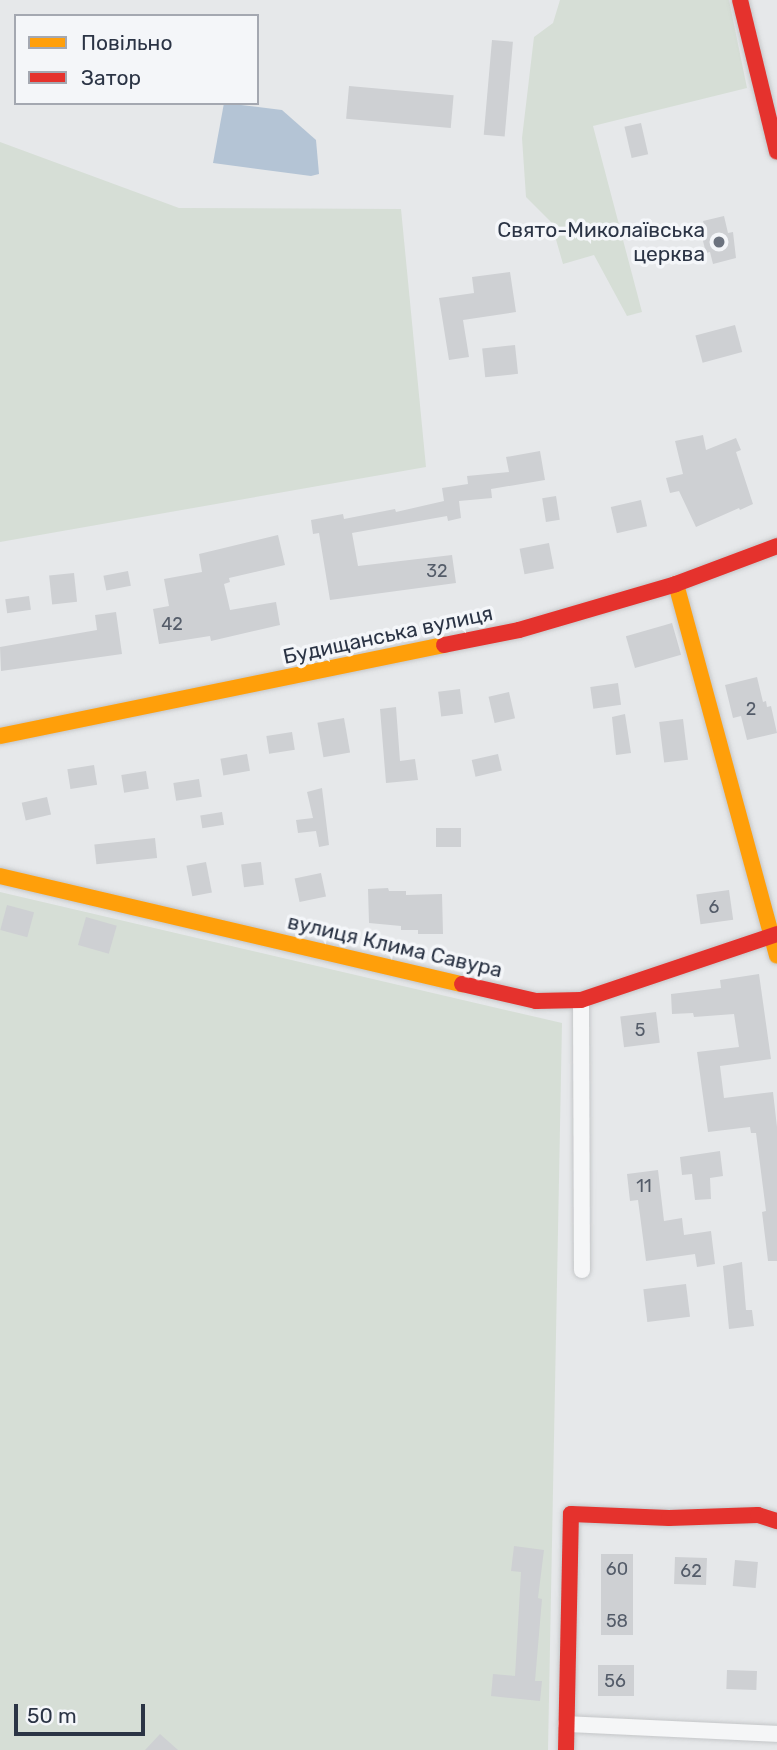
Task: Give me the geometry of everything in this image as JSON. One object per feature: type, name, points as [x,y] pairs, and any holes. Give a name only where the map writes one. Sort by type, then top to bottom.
[{"type":"street","points":[[740,0],[777,152]]},
{"type":"street","name":"Будищанська вулиця","points":[[0,736],[519,630],[676,584],[777,546]]},
{"type":"street","points":[[676,584],[775,935],[777,956]]},
{"type":"street","name":"вулиця Клима Савура","points":[[0,876],[536,1001],[581,1000],[775,935]]},
{"type":"street","points":[[581,1000],[582,1270]]},
{"type":"street","points":[[566,1750],[571,1514],[682,1518],[758,1516],[777,1521]]},
{"type":"street","points":[[566,1724],[777,1734]]},
{"type":"shaded area","points":[[560,0],[729,0],[747,88],[593,126],[642,312],[627,316],[594,255],[563,264],[551,222],[526,197],[522,138],[534,37],[553,23]]},
{"type":"shaded area","points":[[0,142],[179,208],[401,209],[426,467],[0,542]]},
{"type":"shaded area","points":[[0,892],[562,1023],[548,1750],[0,1750]]},
{"type":"water","points":[[224,105],[241,105],[282,110],[316,140],[319,174],[311,176],[213,163]]},
{"type":"building","points":[[492,40],[513,42],[505,136],[484,135]]},
{"type":"building","points":[[349,86],[454,95],[451,128],[346,119]]},
{"type":"building","points":[[641,123],[648,154],[632,158],[624,127]]},
{"type":"building","name":"Свято-Миколаївська церква","points":[[724,216],[728,233],[733,232],[736,258],[713,264],[710,252],[706,253],[702,237],[707,236],[703,221]]},
{"type":"building","points":[[510,272],[516,312],[463,320],[469,357],[449,360],[439,298],[474,293],[472,277]]},
{"type":"building","points":[[735,325],[742,352],[703,363],[695,336]]},
{"type":"building","points":[[515,345],[518,374],[485,377],[482,348]]},
{"type":"building","points":[[703,435],[706,450],[736,438],[741,450],[736,452],[753,504],[696,527],[679,491],[670,493],[666,478],[683,474],[675,441]]},
{"type":"building","points":[[540,451],[545,480],[491,489],[492,498],[459,501],[461,518],[448,521],[447,516],[352,533],[358,566],[452,555],[456,583],[330,600],[319,533],[313,534],[311,520],[343,514],[344,519],[395,509],[396,512],[444,501],[442,488],[468,484],[467,476],[509,472],[506,457]]},
{"type":"building","points":[[556,496],[560,520],[546,522],[542,498]]},
{"type":"building","points":[[641,500],[647,526],[617,533],[611,507]]},
{"type":"building","points":[[278,535],[285,565],[229,578],[230,582],[224,584],[230,610],[276,602],[280,625],[211,641],[210,636],[159,644],[153,609],[169,606],[164,579],[202,572],[199,554]]},
{"type":"building","points":[[549,543],[554,569],[525,574],[520,549]]},
{"type":"building","points":[[128,571],[131,586],[106,590],[103,576]]},
{"type":"building","points":[[74,573],[77,602],[52,604],[49,576]]},
{"type":"building","points":[[29,596],[31,610],[7,613],[5,599]]},
{"type":"building","points":[[116,612],[122,654],[1,671],[0,647],[97,630],[95,615]]},
{"type":"building","points":[[672,623],[681,655],[635,668],[626,636]]},
{"type":"building","points":[[757,677],[763,702],[766,701],[767,707],[771,706],[777,733],[747,740],[741,716],[733,718],[725,685]]},
{"type":"building","points":[[618,683],[621,705],[593,709],[590,687]]},
{"type":"building","points":[[460,689],[463,714],[441,716],[438,692]]},
{"type":"building","points":[[509,692],[515,718],[495,723],[489,697]]},
{"type":"building","points":[[396,707],[400,761],[415,759],[418,780],[386,783],[380,709]]},
{"type":"building","points":[[625,714],[631,753],[616,755],[612,717]]},
{"type":"building","points":[[344,718],[350,752],[323,757],[317,723]]},
{"type":"building","points":[[683,719],[688,760],[664,763],[659,722]]},
{"type":"building","points":[[292,732],[295,750],[269,754],[266,736]]},
{"type":"building","points":[[247,754],[250,771],[223,775],[220,759]]},
{"type":"building","points":[[498,754],[502,771],[476,777],[472,760]]},
{"type":"building","points":[[94,765],[97,785],[70,789],[67,769]]},
{"type":"building","points":[[146,771],[149,789],[124,793],[121,775]]},
{"type":"building","points":[[199,779],[202,797],[176,801],[173,783]]},
{"type":"building","points":[[322,788],[329,845],[319,847],[316,831],[298,833],[296,820],[313,818],[307,792]]},
{"type":"building","points":[[47,797],[51,815],[26,820],[22,803]]},
{"type":"building","points":[[222,812],[224,825],[202,828],[200,815]]},
{"type":"building","points":[[436,828],[461,828],[461,847],[436,847]]},
{"type":"building","points":[[155,838],[157,858],[96,864],[94,844]]},
{"type":"building","points":[[206,862],[212,892],[192,896],[186,866]]},
{"type":"building","points":[[261,862],[264,885],[244,887],[241,864]]},
{"type":"building","points":[[321,873],[326,896],[300,902],[295,879]]},
{"type":"building","points":[[388,888],[389,891],[406,891],[406,895],[442,894],[443,934],[418,934],[418,930],[401,930],[401,926],[369,923],[368,889]]},
{"type":"building","points":[[729,890],[733,920],[700,924],[696,895]]},
{"type":"building","points":[[7,905],[34,912],[27,937],[0,930]]},
{"type":"building","points":[[86,917],[117,926],[109,954],[78,945]]},
{"type":"building","points":[[759,974],[771,1059],[720,1066],[724,1098],[773,1092],[777,1127],[777,1261],[768,1261],[762,1212],[766,1211],[756,1133],[751,1133],[750,1127],[708,1132],[697,1052],[739,1047],[734,1014],[694,1017],[693,1013],[672,1014],[671,994],[721,988],[720,980]]},
{"type":"building","points":[[656,1012],[660,1043],[624,1047],[620,1016]]},
{"type":"building","points":[[720,1151],[723,1176],[710,1178],[711,1199],[695,1200],[692,1174],[682,1175],[680,1157]]},
{"type":"building","points":[[658,1170],[664,1221],[682,1218],[684,1235],[711,1231],[715,1264],[697,1267],[695,1254],[646,1261],[638,1200],[630,1201],[627,1174]]},
{"type":"building","points":[[742,1262],[746,1310],[752,1310],[754,1326],[729,1329],[723,1266]]},
{"type":"building","points":[[686,1284],[690,1317],[647,1322],[643,1289]]},
{"type":"building","points":[[514,1546],[544,1550],[538,1598],[542,1599],[535,1681],[542,1681],[540,1701],[491,1696],[493,1674],[515,1676],[521,1572],[511,1571]]},
{"type":"building","points":[[601,1554],[633,1554],[633,1635],[601,1635]]},
{"type":"building","points":[[675,1557],[707,1558],[706,1585],[674,1584]]},
{"type":"building","points":[[735,1560],[758,1562],[756,1588],[733,1586]]},
{"type":"building","points":[[598,1665],[634,1665],[634,1696],[598,1696]]},
{"type":"building","points":[[727,1670],[757,1671],[756,1690],[726,1689]]},
{"type":"building","points":[[160,1734],[178,1750],[145,1750]]},
{"type":"traffic: slow","points":[[676,584],[777,956]]},
{"type":"traffic: slow","points":[[0,736],[444,645]]},
{"type":"traffic: slow","points":[[0,876],[462,984]]},
{"type":"traffic: jam","points":[[740,0],[777,152]]},
{"type":"traffic: jam","points":[[444,645],[519,630],[676,584],[777,546]]},
{"type":"traffic: jam","points":[[462,984],[536,1001],[581,1000],[777,934]]},
{"type":"traffic: jam","points":[[566,1750],[571,1514],[669,1518],[758,1515],[777,1521]]},
{"type":"place","name":"Свято-Миколаївська церква","points":[[719,242]]}]
